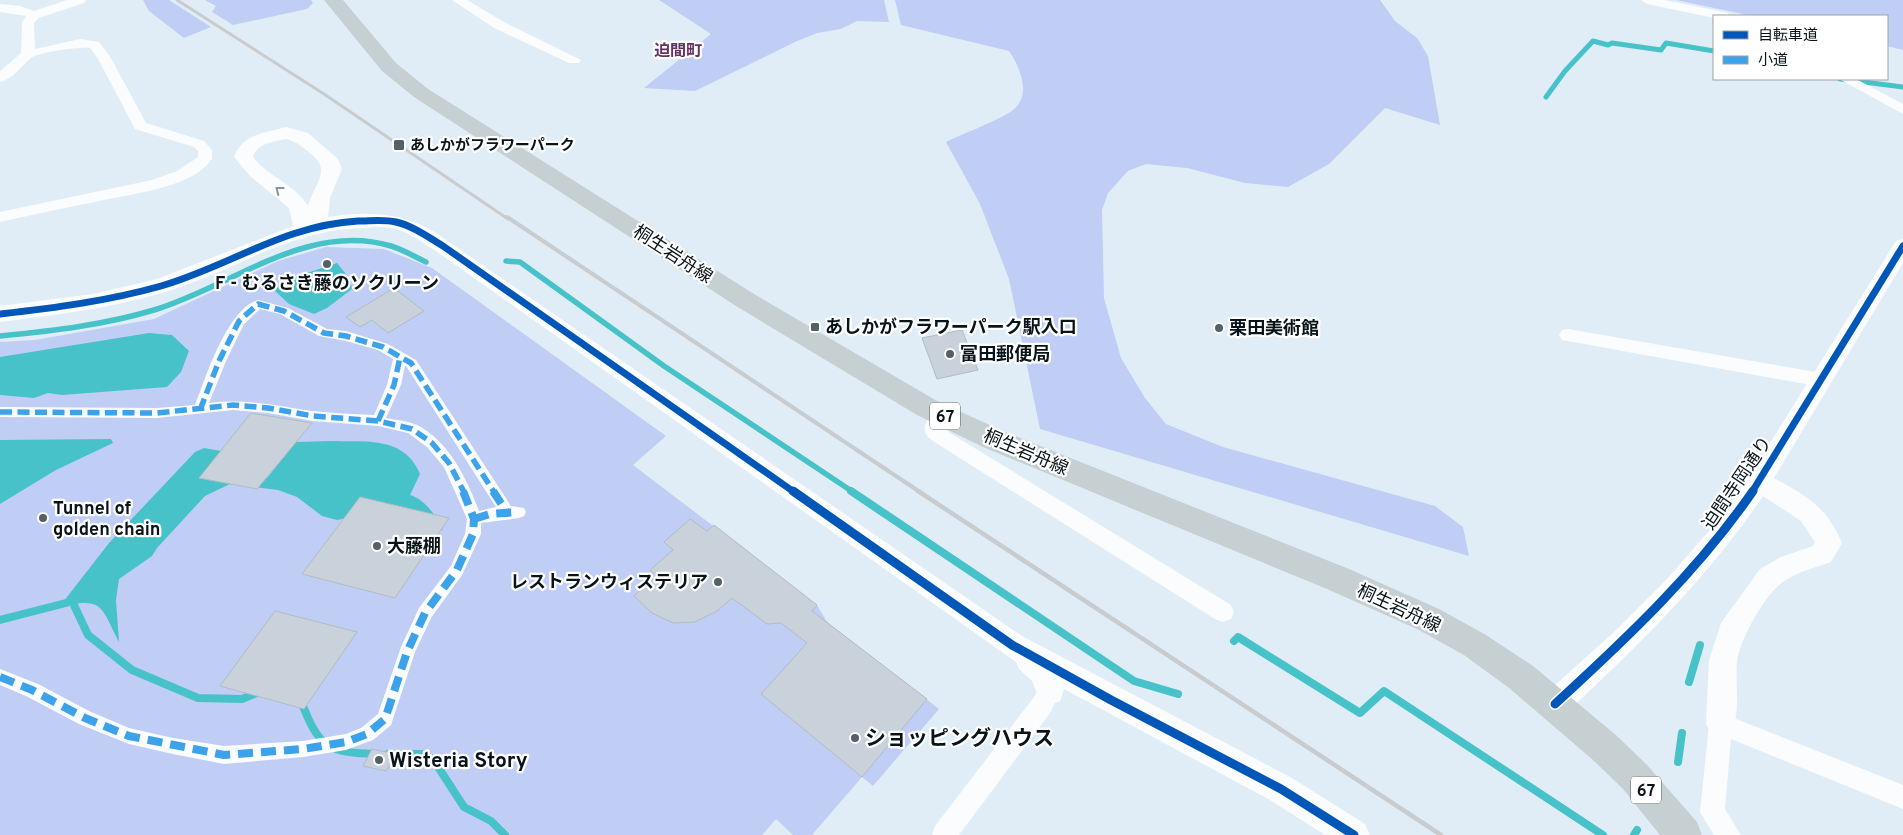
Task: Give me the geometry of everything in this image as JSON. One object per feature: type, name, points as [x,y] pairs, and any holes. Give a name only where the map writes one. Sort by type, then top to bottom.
[{"type":"main road","name":"桐生岩舟線","points":[[333,0],[389,67],[421,93],[840,358],[942,414],[993,439],[1338,579],[1428,619],[1475,646],[1521,677],[1555,704],[1635,777],[1684,835]]},
{"type":"street","points":[[28,54],[28,22],[34,15],[80,0]]},
{"type":"street","points":[[458,0],[499,24],[574,60]]},
{"type":"street","points":[[1647,0],[1718,15]]},
{"type":"street","points":[[0,8],[20,10],[34,15]]},
{"type":"street","points":[[0,78],[20,63],[28,54],[80,43],[94,45],[104,58],[140,126],[199,144],[205,150],[205,159],[197,166],[184,173],[155,183],[0,217]]},
{"type":"street","points":[[1848,80],[1903,110]]},
{"type":"street","points":[[275,134],[296,134],[329,159],[332,169],[311,227],[294,202],[249,167],[243,157],[246,149],[258,140],[275,134]]},
{"type":"street","points":[[0,314],[123,295],[157,286],[183,278],[268,240],[311,227],[357,221],[396,222],[413,228],[443,246],[1012,645],[1111,700],[1281,789],[1354,835]]},
{"type":"street","name":"迫間寺岡通り","points":[[1555,704],[1624,641],[1676,588],[1726,532],[1759,482],[1903,246]]},
{"type":"street","points":[[200,410],[218,361],[239,321],[258,304],[284,311],[324,333],[346,336],[383,347],[411,363],[512,512],[474,519]]},
{"type":"street","points":[[1568,335],[1822,380]]},
{"type":"street","points":[[378,421],[394,385],[400,357]]},
{"type":"street","points":[[0,412],[157,413],[234,405],[268,408],[314,416],[378,421],[412,429],[432,443],[450,463],[474,519],[473,534],[457,570],[425,613],[407,652],[385,719],[367,734],[353,739],[303,749],[224,754],[190,749],[129,736],[0,677]]},
{"type":"street","points":[[942,414],[935,424],[934,431],[942,438],[1224,612]]},
{"type":"street","points":[[1729,835],[1712,812],[1721,724],[1723,660],[1731,632],[1738,619],[1769,577],[1784,568],[1822,554],[1829,543],[1822,527],[1804,508],[1759,482]]},
{"type":"street","points":[[944,835],[1050,691],[1044,673],[1012,645]]},
{"type":"street","points":[[1721,724],[1903,797]]},
{"type":"shaded area","points":[[143,0],[169,0],[211,27],[184,38],[149,11]]},
{"type":"shaded area","points":[[205,0],[311,0],[313,3],[307,9],[233,25],[212,12],[216,6]]},
{"type":"shaded area","points":[[659,0],[884,0],[889,22],[857,21],[841,29],[817,33],[695,91],[644,88],[711,34]]},
{"type":"shaded area","points":[[895,0],[1380,0],[1395,21],[1417,38],[1428,56],[1440,125],[1385,108],[1329,164],[1288,187],[1245,183],[1187,168],[1146,164],[1128,171],[1108,193],[1102,210],[1104,298],[1121,358],[1145,398],[1166,424],[1223,447],[1435,506],[1463,527],[1469,556],[1040,429],[1009,279],[980,204],[946,142],[1013,110],[1019,104],[1022,97],[1023,89],[1020,73],[1009,51],[901,25]]},
{"type":"shaded area","points":[[1676,0],[1903,0],[1903,50],[1888,46],[1888,15],[1747,15]]},
{"type":"shaded area","points":[[326,247],[384,249],[432,268],[666,436],[633,465],[817,605],[827,622],[939,709],[873,786],[862,777],[812,835],[793,835],[776,819],[762,835],[0,835],[0,342],[35,340],[154,319],[278,261]]},
{"type":"shaded area","points":[[337,263],[350,279],[352,289],[327,308],[314,314],[289,304],[275,291],[280,282]]},
{"type":"shaded area","points":[[149,333],[172,335],[189,351],[181,372],[167,387],[62,395],[48,393],[34,398],[0,395],[0,357]]},
{"type":"shaded area","points":[[111,439],[113,443],[56,470],[0,504],[0,440]]},
{"type":"shaded area","points":[[331,441],[383,444],[405,453],[420,474],[410,495],[426,505],[434,514],[443,530],[432,526],[353,517],[337,520],[322,516],[297,497],[278,490],[230,484],[205,496],[157,548],[152,556],[119,579],[116,600],[119,642],[104,612],[99,607],[85,603],[60,606],[109,543],[195,452],[204,448],[221,451],[208,468],[267,478],[296,442]]},
{"type":"building","points":[[394,288],[424,311],[388,333],[372,320],[360,327],[346,317]]},
{"type":"building","name":"富田郵便局","points":[[962,330],[978,370],[937,379],[922,338]]},
{"type":"building","points":[[251,413],[312,423],[257,489],[199,478]]},
{"type":"building","name":"大藤棚","points":[[360,497],[449,518],[395,598],[302,574]]},
{"type":"building","points":[[690,519],[707,531],[714,525],[817,605],[812,611],[927,699],[862,777],[761,694],[807,643],[781,623],[767,624],[732,598],[717,611],[695,622],[673,623],[652,613],[634,596],[657,576],[650,570],[673,550],[664,542]]},
{"type":"building","points":[[275,611],[357,632],[304,709],[220,686]]},
{"type":"building","name":"Wisteria Story","points":[[372,749],[396,754],[386,771],[363,766]]},
{"type":"waterway","points":[[1546,97],[1565,71],[1593,41],[1608,45],[1612,43],[1661,50],[1666,43],[1713,51]]},
{"type":"waterway","points":[[1848,80],[1903,87]]},
{"type":"waterway","points":[[0,336],[97,324],[154,310],[183,300],[270,260],[299,249],[329,242],[360,241],[391,246],[426,262]]},
{"type":"waterway","points":[[506,261],[520,262],[664,366],[853,492]]},
{"type":"waterway","points":[[851,491],[1134,681],[1178,694]]},
{"type":"waterway","points":[[0,620],[66,603]]},
{"type":"waterway","points":[[73,603],[88,635],[132,670],[198,698],[242,699],[259,692]]},
{"type":"waterway","points":[[1234,641],[1238,637],[1360,713],[1384,691],[1603,835]]},
{"type":"waterway","points":[[1689,682],[1700,645]]},
{"type":"waterway","points":[[301,701],[314,729],[328,745],[347,752],[378,754]]},
{"type":"waterway","points":[[1678,762],[1682,733]]},
{"type":"waterway","points":[[388,754],[421,754],[433,759],[464,807],[491,821],[505,835]]},
{"type":"waterway","points":[[1634,835],[1637,830]]},
{"type":"railway","points":[[177,0],[324,94],[508,219]]},
{"type":"railway","points":[[507,217],[920,492]]},
{"type":"railway","points":[[918,491],[1441,835]]},
{"type":"marked path","points":[[200,410],[219,361],[239,321],[258,304],[284,311],[324,333],[346,336],[383,347],[411,363],[506,511]]},
{"type":"marked path","points":[[378,421],[394,385],[400,357]]},
{"type":"marked path","points":[[0,412],[157,413],[200,410],[233,405],[268,408],[313,416],[378,421],[412,429],[432,443],[449,463],[467,499],[474,519],[473,534],[457,570],[425,613],[407,652],[385,719],[367,734],[346,742],[303,749],[224,755],[173,746],[129,736],[85,718],[32,690],[0,677]]},
{"type":"marked path","points":[[474,519],[490,514],[519,512]]},
{"type":"cycle path","points":[[0,314],[93,301],[161,286],[206,270],[269,241],[313,226],[337,222],[362,221],[388,221],[408,226],[443,246],[1012,645],[1111,700],[1281,789],[1354,835]]},
{"type":"cycle path","points":[[1555,704],[1624,641],[1676,588],[1725,531],[1759,482],[1903,246]]},
{"type":"place","name":"あしかがフラワーパーク","points":[[399,145]]},
{"type":"place","name":"F - むるさき藤のソクリーン","points":[[327,264]]},
{"type":"place","name":"あしかがフラワーパーク駅入口","points":[[815,327]]},
{"type":"place","name":"栗田美術館","points":[[1219,328]]},
{"type":"place","name":"富田郵便局","points":[[950,354]]},
{"type":"place","name":"Tunnel of golden chain","points":[[43,518]]},
{"type":"place","name":"大藤棚","points":[[377,546]]},
{"type":"place","name":"レストランウィステリア","points":[[718,582]]},
{"type":"place","name":"ショッピングハウス","points":[[855,738]]},
{"type":"place","name":"Wisteria Story","points":[[379,760]]},
{"type":"district","name":"迫間町","points":[[678,50]]}]
